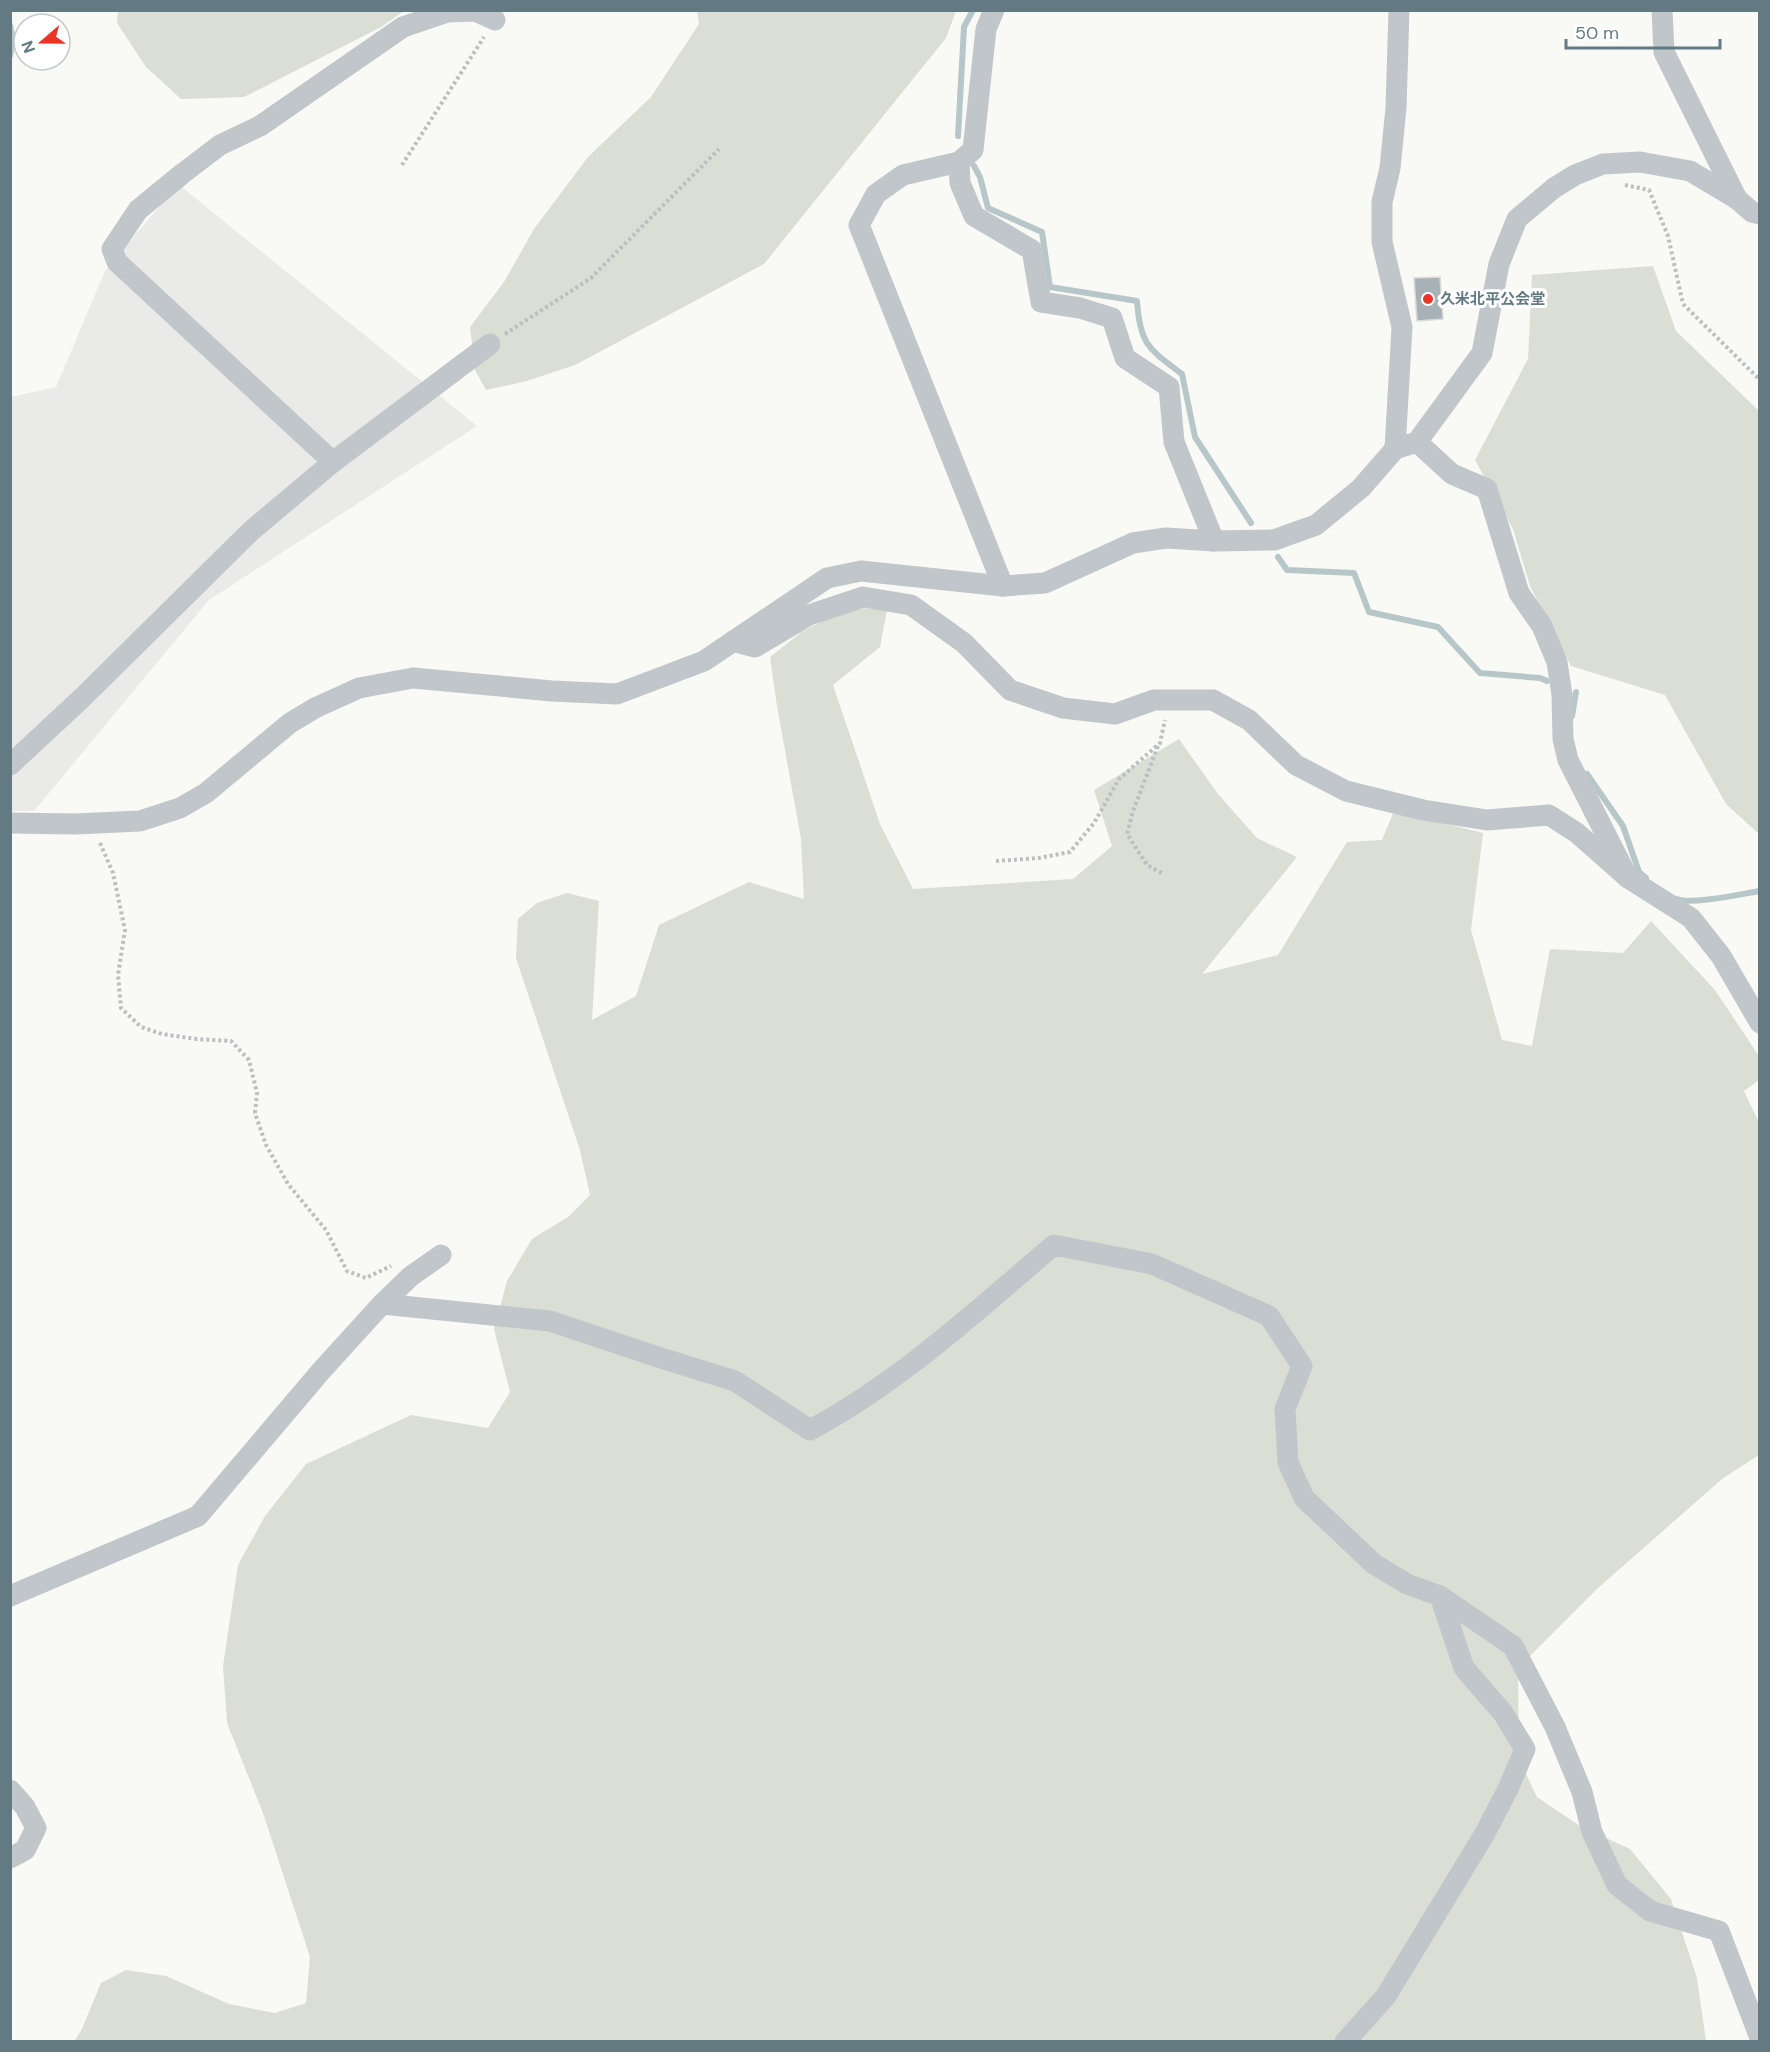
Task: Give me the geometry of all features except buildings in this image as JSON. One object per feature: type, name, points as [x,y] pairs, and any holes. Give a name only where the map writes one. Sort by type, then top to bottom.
[{"type":"street","points":[[994,10],[986,29],[973,150],[959,162],[903,175],[876,194],[860,225],[1003,585]]},
{"type":"street","points":[[1395,449],[1402,327],[1382,242],[1382,202],[1390,168],[1396,108],[1399,10]]},
{"type":"street","points":[[1662,10],[1664,52],[1737,199]]},
{"type":"street","points":[[333,462],[117,262],[111,249],[138,210],[220,145],[260,126],[403,27],[447,12],[475,11],[495,20]]},
{"type":"street","points":[[959,162],[960,183],[974,216],[1032,250],[1041,302],[1080,308],[1112,318],[1125,358],[1169,387],[1174,442],[1214,541]]},
{"type":"street","points":[[10,823],[140,821],[180,808],[206,793],[290,723],[359,687],[413,678],[552,691],[617,694],[704,661],[827,578],[861,571],[1003,585],[1045,583],[1133,543],[1166,538],[1214,541],[1274,540],[1316,525],[1361,488],[1395,449],[1417,442],[1482,353],[1499,264],[1517,219],[1554,188],[1575,175],[1603,164],[1640,162],[1690,171],[1737,199],[1752,212],[1760,214]]},
{"type":"street","points":[[10,765],[82,698],[251,531],[333,462],[490,344]]},
{"type":"street","points":[[1417,442],[1452,474],[1487,489],[1518,592],[1542,626],[1557,662],[1562,695],[1563,739],[1568,760],[1628,878]]},
{"type":"street","points":[[733,641],[755,647],[809,615],[863,597],[911,605],[964,643],[1010,690],[1063,708],[1115,714],[1154,700],[1213,700],[1249,720],[1296,765],[1346,791],[1423,810],[1487,820],[1549,815],[1577,833],[1628,878],[1691,918],[1721,956],[1760,1023]]},
{"type":"street","points":[[382,1304],[550,1320],[735,1381],[810,1430],[837,1416],[924,1355],[1054,1245],[1152,1264],[1269,1316],[1302,1366],[1285,1409],[1288,1462],[1304,1498],[1374,1564],[1407,1584],[1440,1596],[1513,1646],[1555,1727],[1582,1792],[1592,1832],[1617,1885],[1650,1911],[1719,1931],[1760,2038]]},
{"type":"street","points":[[10,1596],[198,1516],[321,1371],[382,1304],[411,1276],[441,1256]]},
{"type":"street","points":[[1345,2042],[1386,1996],[1485,1835],[1525,1749],[1503,1713],[1464,1668],[1440,1596]]},
{"type":"street","points":[[10,1790],[25,1807],[36,1828],[25,1850],[10,1858]]},
{"type":"path","points":[[402,165],[495,20]]},
{"type":"path","points":[[490,344],[591,278],[719,149]]},
{"type":"path","points":[[1617,183],[1649,190],[1668,236],[1683,304],[1760,380]]},
{"type":"path","points":[[1156,717],[1165,719],[1160,743],[1132,811],[1127,834],[1147,865],[1162,873]]},
{"type":"path","points":[[996,861],[1039,858],[1070,852],[1094,823],[1119,779],[1160,743]]},
{"type":"path","points":[[92,823],[113,873],[125,930],[118,975],[121,1008],[141,1027],[162,1034],[231,1041],[249,1060],[257,1094],[255,1113],[266,1145],[288,1184],[326,1230],[347,1272],[366,1278],[399,1262]]},
{"type":"shaded area","points":[[118,10],[404,11],[381,27],[244,97],[181,99],[146,67],[117,23]]},
{"type":"shaded area","points":[[697,11],[956,11],[946,38],[764,264],[575,365],[527,381],[486,390],[475,370],[470,327],[504,282],[534,229],[588,157],[651,97],[699,24]]},
{"type":"shaded area","points":[[178,184],[477,426],[209,600],[34,811],[11,811],[11,397],[56,387],[105,271]]},
{"type":"shaded area","points":[[1653,266],[1676,331],[1759,411],[1759,834],[1726,804],[1665,695],[1571,666],[1530,586],[1513,529],[1475,460],[1528,359],[1532,275]]},
{"type":"shaded area","points":[[850,607],[887,610],[880,647],[833,685],[880,824],[913,889],[1073,879],[1112,846],[1094,790],[1179,739],[1218,794],[1257,838],[1297,857],[1202,974],[1278,955],[1347,842],[1382,840],[1394,811],[1483,833],[1471,930],[1502,1040],[1532,1046],[1550,949],[1623,953],[1651,921],[1715,990],[1759,1056],[1759,1080],[1744,1091],[1760,1125],[1759,1455],[1722,1479],[1598,1588],[1518,1668],[1519,1759],[1537,1797],[1580,1826],[1630,1849],[1671,1899],[1697,1978],[1706,2041],[74,2042],[82,2029],[101,1983],[126,1970],[166,1976],[229,2004],[275,2013],[306,2003],[310,1957],[263,1813],[227,1723],[223,1666],[238,1565],[265,1516],[306,1464],[411,1415],[488,1428],[510,1392],[494,1329],[507,1281],[532,1239],[568,1217],[590,1195],[580,1150],[516,958],[518,919],[537,903],[567,893],[599,901],[592,1020],[636,996],[659,925],[749,882],[804,899],[801,839],[770,657],[803,631]]},
{"type":"waterway","points":[[958,136],[964,27],[973,10]]},
{"type":"waterway","points":[[10,25],[13,40],[10,56]]},
{"type":"waterway","points":[[974,166],[980,177],[988,208],[1042,232],[1050,287],[1137,301],[1138,316],[1148,345],[1182,374],[1195,437],[1251,523]]},
{"type":"waterway","points":[[1278,557],[1287,570],[1354,573],[1369,612],[1438,627],[1480,673],[1540,678],[1547,681]]},
{"type":"waterway","points":[[1572,716],[1576,692]]},
{"type":"waterway","points":[[1587,774],[1623,826],[1639,872],[1646,878]]},
{"type":"waterway","points":[[1677,899],[1705,900],[1760,891]]},
{"type":"place","name":"久米北平公会堂","points":[[1428,299]]}]
